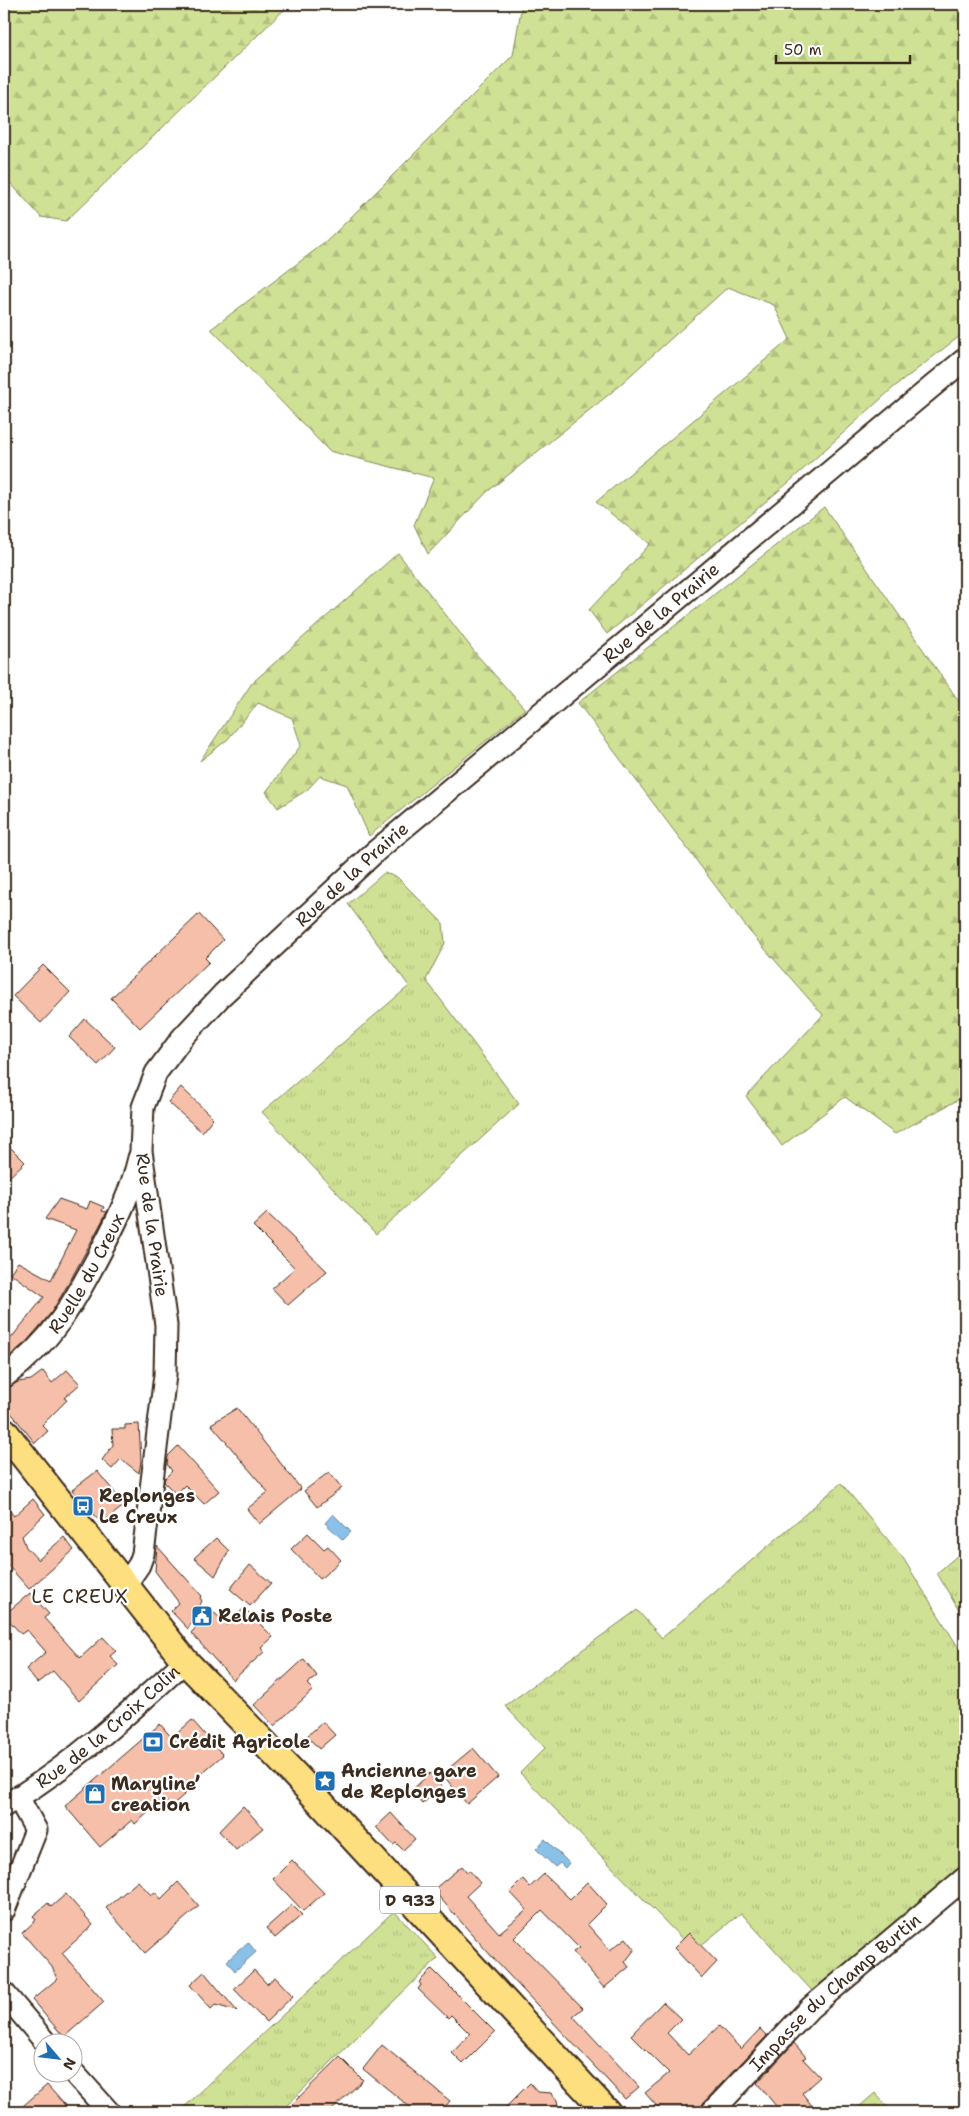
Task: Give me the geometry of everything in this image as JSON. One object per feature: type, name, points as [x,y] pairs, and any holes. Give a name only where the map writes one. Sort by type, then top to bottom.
[{"type":"main road","name":"D 933","points":[[4,1431],[185,1661],[302,1783],[595,2108]]},
{"type":"street","name":"Rue de la Prairie","points":[[126,1584],[139,1565],[143,1554],[165,1375],[166,1325],[141,1151],[143,1106],[156,1073],[182,1038],[223,994],[376,851],[965,359]]},
{"type":"street","name":"Ruelle du Creux","points":[[4,1377],[33,1352],[65,1317],[119,1217],[134,1179],[141,1151]]},
{"type":"street","points":[[119,1217],[150,1224]]},
{"type":"street","name":"Rue de la Croix Colin","points":[[11,1801],[68,1764],[112,1729],[185,1661]]},
{"type":"street","points":[[4,1910],[36,1830],[11,1801]]},
{"type":"street","name":"Impasse du Champ Burtin","points":[[712,2112],[810,2008],[965,1878]]},
{"type":"street","points":[[4,1994],[38,2034]]},
{"type":"street","points":[[82,2082],[109,2112]]},
{"type":"green space","points":[[4,4],[290,4],[66,221],[41,217],[4,176]]},
{"type":"green space","points":[[522,4],[965,4],[965,332],[893,388],[788,483],[607,634],[589,610],[650,544],[596,502],[790,339],[774,305],[728,287],[612,392],[487,492],[428,554],[414,525],[434,478],[329,451],[211,329],[327,241],[513,55]]},
{"type":"green space","points":[[824,507],[965,710],[965,1096],[895,1134],[845,1097],[782,1146],[746,1096],[823,1015],[750,932],[578,703]]},
{"type":"green space","points":[[398,553],[477,655],[525,709],[369,836],[347,785],[320,776],[307,790],[278,808],[266,792],[301,745],[292,718],[258,703],[227,740],[200,761],[252,683]]},
{"type":"green space","points":[[384,873],[397,877],[443,923],[445,943],[426,980],[519,1104],[376,1234],[262,1112],[409,986],[348,904]]},
{"type":"green space","points":[[841,1483],[903,1558],[965,1658],[965,1868],[814,1993],[741,1913],[694,1951],[520,1773],[545,1748],[505,1706],[637,1610],[662,1638]]},
{"type":"green space","points":[[965,1549],[965,1621],[937,1573]]},
{"type":"green space","points":[[394,1911],[438,1958],[280,2112],[179,2112]]},
{"type":"green space","points":[[875,2093],[892,2112],[853,2112]]},
{"type":"water","points":[[333,1514],[351,1532],[343,1540],[325,1523]]},
{"type":"water","points":[[545,1839],[569,1863],[565,1868],[560,1863],[555,1867],[536,1849]]},
{"type":"water","points":[[248,1942],[256,1952],[235,1971],[227,1961]]},
{"type":"building","points":[[199,914],[223,940],[205,958],[209,962],[140,1028],[111,998]]},
{"type":"building","points":[[43,965],[70,992],[41,1023],[13,996]]},
{"type":"building","points":[[85,1019],[115,1047],[98,1065],[69,1037]]},
{"type":"building","points":[[181,1087],[213,1118],[202,1132],[168,1102]]},
{"type":"building","points":[[4,1141],[25,1162],[4,1182]]},
{"type":"building","points":[[59,1199],[87,1209],[90,1201],[104,1207],[102,1211],[107,1212],[51,1313],[27,1341],[4,1361],[4,1347],[44,1297],[10,1273],[18,1262],[51,1280],[76,1230],[45,1219]]},
{"type":"building","points":[[267,1213],[327,1271],[288,1305],[272,1288],[295,1268],[253,1226]]},
{"type":"building","points":[[67,1370],[80,1384],[64,1398],[67,1400],[42,1425],[48,1431],[35,1443],[4,1404],[4,1389],[18,1382],[31,1380],[43,1371],[52,1383]]},
{"type":"building","points":[[237,1408],[301,1489],[259,1524],[247,1509],[268,1492],[211,1424]]},
{"type":"building","points":[[139,1424],[141,1461],[139,1473],[121,1459],[112,1469],[102,1460],[113,1445],[112,1429],[125,1429],[125,1425]]},
{"type":"building","points":[[178,1446],[219,1491],[204,1504],[185,1485],[176,1494],[164,1482],[165,1478],[172,1471],[167,1464],[168,1456]]},
{"type":"building","points":[[97,1471],[125,1505],[102,1523],[72,1490]]},
{"type":"building","points":[[329,1472],[342,1488],[317,1507],[304,1491]]},
{"type":"building","points":[[33,1499],[45,1514],[22,1536],[26,1547],[38,1560],[64,1537],[74,1550],[29,1589],[4,1561],[4,1504],[14,1516]]},
{"type":"building","points":[[308,1533],[324,1549],[328,1546],[341,1560],[320,1579],[291,1549]]},
{"type":"building","points":[[216,1538],[229,1551],[215,1576],[194,1558]]},
{"type":"building","points":[[157,1546],[202,1596],[200,1598],[202,1601],[188,1629],[171,1611],[179,1603],[155,1571]]},
{"type":"building","points":[[250,1565],[271,1583],[250,1606],[230,1589]]},
{"type":"building","points":[[30,1593],[49,1614],[44,1618],[80,1658],[103,1637],[116,1651],[110,1656],[118,1665],[79,1701],[53,1671],[37,1683],[26,1669],[46,1652],[27,1630],[21,1634],[4,1615]]},
{"type":"building","points":[[244,1608],[273,1637],[261,1648],[264,1652],[233,1680],[191,1633],[211,1610],[228,1625]]},
{"type":"building","points":[[304,1659],[317,1676],[307,1684],[313,1690],[274,1726],[254,1705]]},
{"type":"building","points":[[192,1720],[223,1755],[196,1778],[199,1782],[170,1807],[164,1799],[135,1824],[132,1820],[100,1847],[65,1806],[160,1724],[172,1738]]},
{"type":"building","points":[[323,1722],[335,1735],[319,1749],[307,1736]]},
{"type":"building","points":[[473,1748],[498,1777],[467,1804],[442,1774]]},
{"type":"building","points":[[430,1773],[442,1787],[422,1804],[411,1791]]},
{"type":"building","points":[[243,1806],[263,1828],[236,1850],[219,1831]]},
{"type":"building","points":[[391,1813],[415,1839],[403,1850],[396,1843],[393,1845],[376,1827]]},
{"type":"building","points":[[292,1860],[324,1893],[303,1911],[273,1879]]},
{"type":"building","points":[[462,1866],[467,1872],[469,1870],[480,1883],[466,1896],[499,1933],[527,1910],[510,1892],[523,1879],[530,1887],[544,1874],[570,1899],[587,1882],[607,1904],[587,1924],[610,1950],[626,1938],[635,1949],[625,1962],[629,1967],[604,1988],[573,1952],[579,1948],[542,1910],[514,1938],[583,2008],[573,2016],[639,2087],[625,2099],[493,1958],[433,1890]]},
{"type":"building","points":[[138,1881],[151,1895],[155,1892],[161,1899],[178,1882],[199,1906],[145,1953],[106,1908]]},
{"type":"building","points":[[66,1894],[93,1925],[62,1953],[104,2002],[67,2034],[61,2034],[32,2000],[57,1979],[52,1967],[22,1933],[36,1920],[33,1916],[48,1903],[51,1907]]},
{"type":"building","points":[[292,1905],[302,1915],[275,1938],[266,1928]]},
{"type":"building","points":[[689,1933],[717,1962],[702,1978],[674,1948]]},
{"type":"building","points":[[432,1969],[495,2032],[463,2064],[452,2053],[470,2034],[451,2015],[448,2018],[418,1989],[421,1985],[419,1982]]},
{"type":"building","points":[[254,1970],[267,1984],[275,1977],[293,1996],[266,2022],[234,1989]]},
{"type":"building","points":[[204,1972],[237,2011],[215,2005],[211,2009],[190,1985]]},
{"type":"building","points":[[663,2002],[681,2019],[667,2033],[688,2055],[719,2026],[741,2049],[760,2029],[767,2036],[703,2103],[700,2112],[662,2112],[645,2093],[669,2073],[631,2035]]},
{"type":"building","points":[[794,2043],[806,2057],[803,2059],[820,2077],[802,2093],[817,2112],[781,2112],[757,2083]]},
{"type":"building","points":[[382,2045],[450,2101],[441,2112],[416,2112],[363,2069]]},
{"type":"building","points":[[340,2057],[363,2080],[330,2112],[300,2112],[292,2104]]},
{"type":"building","points":[[530,2083],[538,2092],[551,2093],[557,2100],[559,2112],[501,2112]]},
{"type":"building","points":[[47,2085],[71,2112],[16,2112]]},
{"type":"place","name":"Replonges Le Creux","points":[[83,1506]]},
{"type":"place","name":"Relais Poste","points":[[202,1616]]},
{"type":"place","name":"Crédit Agricole","points":[[153,1742]]},
{"type":"place","name":"Ancienne gare de Replonges","points":[[325,1781]]},
{"type":"place","name":"Maryline’ creation","points":[[95,1794]]},
{"type":"district","name":"LE CREUX","points":[[80,1596]]}]
